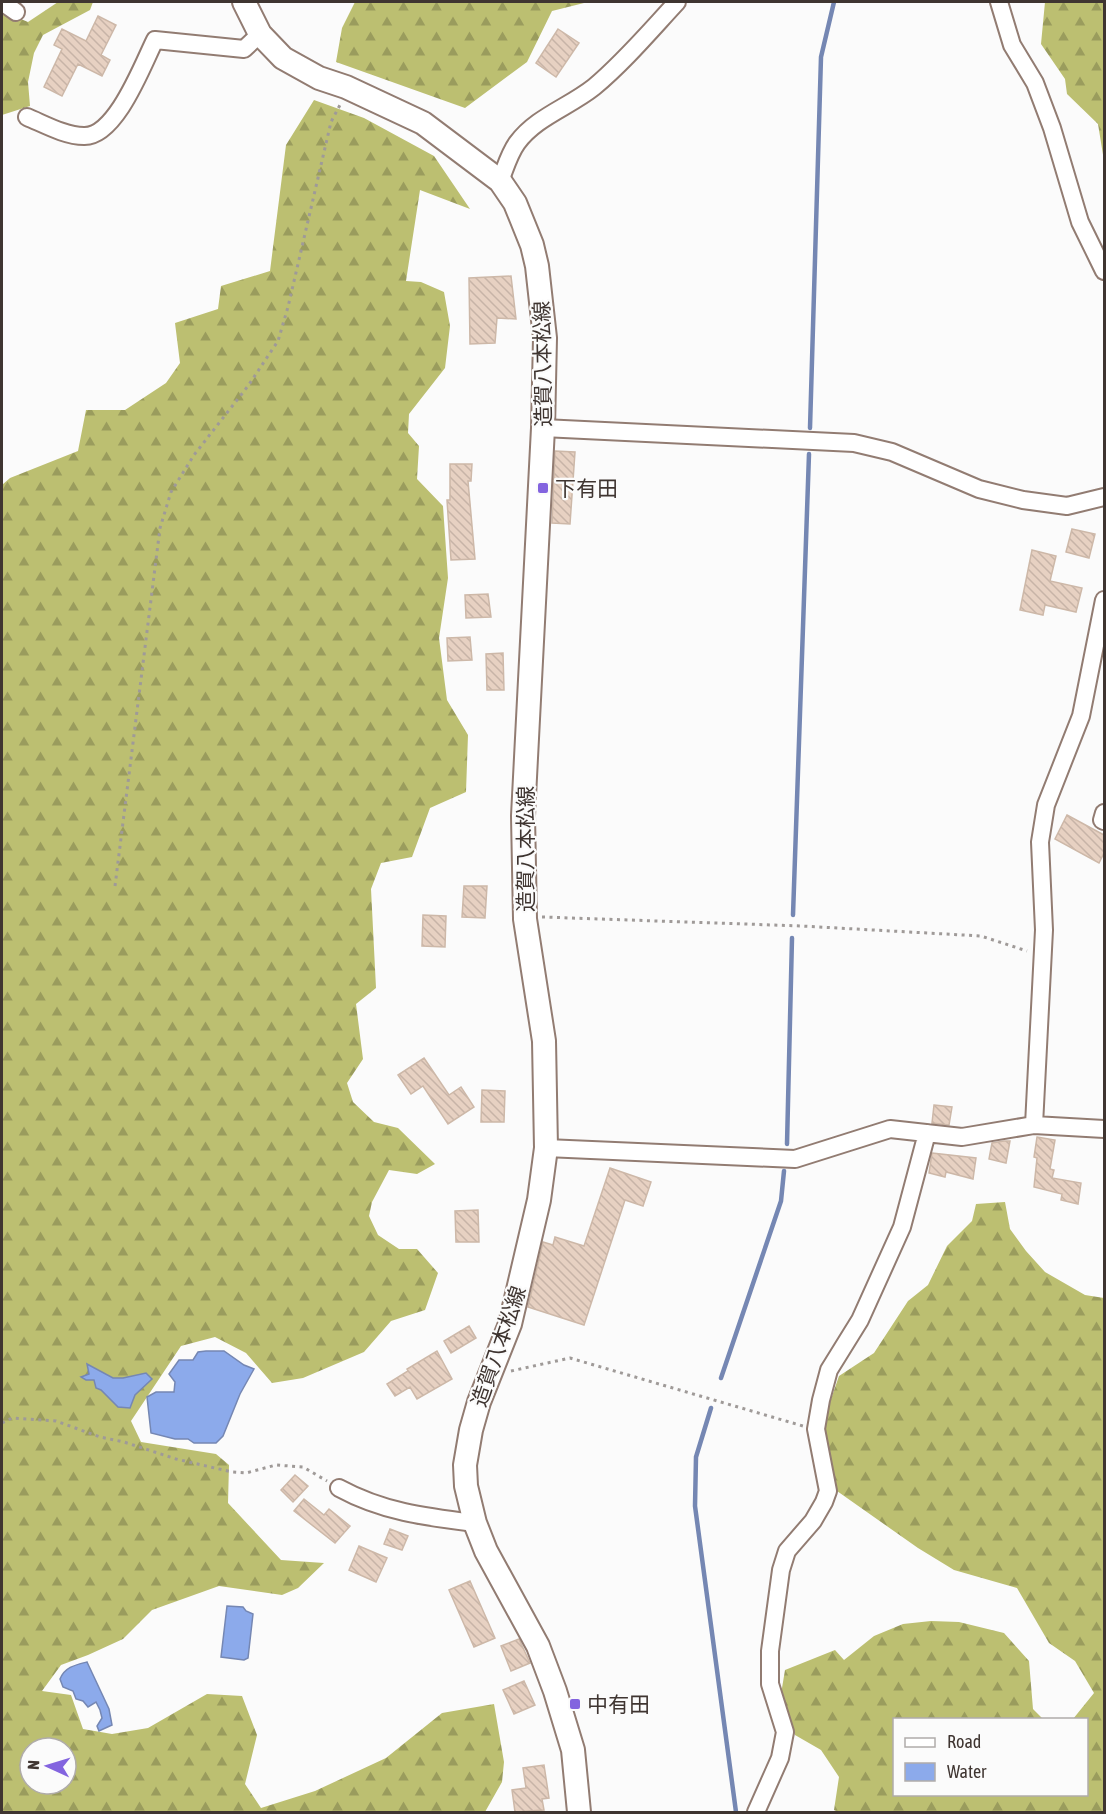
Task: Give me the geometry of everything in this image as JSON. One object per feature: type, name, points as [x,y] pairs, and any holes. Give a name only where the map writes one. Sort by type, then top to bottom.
[{"type":"main road","name":"造賀八本松線","points":[[244,2],[260,34],[283,58],[319,78],[346,87],[423,123],[500,181],[514,203],[532,245],[537,266],[545,338],[543,428],[523,816],[525,920],[544,1041],[546,1148],[528,1251],[510,1324],[479,1402],[465,1465],[466,1486],[475,1523],[486,1551],[538,1646],[555,1691],[573,1750],[579,1812]]},
{"type":"street","points":[[2,2],[16,12]]},
{"type":"street","points":[[500,181],[516,144],[535,123],[572,103],[596,85],[677,2]]},
{"type":"street","points":[[999,2],[1012,45],[1035,83],[1044,106],[1080,222],[1104,271]]},
{"type":"street","points":[[27,117],[65,132],[86,137],[101,130],[118,115],[155,40],[244,49],[260,34]]},
{"type":"street","points":[[543,428],[854,443],[892,452],[979,489],[1023,500],[1067,506],[1104,497]]},
{"type":"street","points":[[1034,1125],[1044,930],[1040,842],[1046,805],[1081,716],[1104,600]]},
{"type":"street","points":[[1104,813],[1102,819],[1104,821]]},
{"type":"street","points":[[546,1148],[795,1159],[890,1130],[962,1137],[1034,1125],[1104,1129]]},
{"type":"street","points":[[756,1812],[780,1758],[785,1732],[770,1684],[770,1651],[781,1570],[787,1551],[813,1521],[828,1491],[816,1430],[821,1400],[829,1370],[860,1320],[902,1227],[927,1133]]},
{"type":"street","points":[[339,1488],[362,1501],[402,1513],[475,1523]]},
{"type":"path","points":[[115,886],[160,528],[171,492],[195,455],[248,386],[278,340],[291,296],[331,122],[342,101],[346,87]]},
{"type":"path","points":[[525,920],[539,916],[802,926],[981,936],[1042,956]]},
{"type":"path","points":[[494,1364],[507,1371],[570,1358],[816,1430]]},
{"type":"path","points":[[2,1422],[12,1418],[56,1421],[100,1437],[232,1472],[246,1473],[276,1465],[303,1467],[339,1488]]},
{"type":"green space","points":[[58,2],[93,2],[90,10],[43,35],[34,53],[28,82],[30,106],[2,115],[2,11],[28,22]]},
{"type":"green space","points":[[355,2],[588,2],[552,11],[527,62],[465,108],[336,62],[342,28]]},
{"type":"green space","points":[[1045,2],[1104,2],[1104,161],[1098,124],[1067,94],[1065,79],[1041,44]]},
{"type":"green space","points":[[314,100],[364,118],[434,156],[470,209],[420,190],[406,281],[421,282],[444,292],[450,326],[445,368],[409,414],[408,433],[419,446],[417,479],[443,506],[448,578],[439,638],[447,700],[468,735],[466,792],[430,808],[412,857],[381,863],[371,889],[376,988],[356,1004],[363,1059],[347,1083],[353,1102],[374,1122],[398,1128],[435,1164],[417,1174],[389,1170],[372,1202],[369,1216],[378,1235],[399,1249],[417,1249],[438,1273],[425,1310],[391,1321],[364,1352],[303,1378],[272,1383],[246,1353],[215,1337],[181,1346],[131,1421],[141,1442],[216,1454],[229,1465],[228,1503],[281,1560],[324,1563],[298,1588],[282,1595],[219,1586],[152,1610],[123,1639],[61,1665],[42,1691],[71,1695],[83,1729],[112,1734],[148,1728],[207,1694],[242,1696],[257,1735],[245,1784],[261,1808],[315,1791],[386,1758],[442,1713],[494,1704],[504,1762],[502,1782],[485,1812],[2,1812],[2,485],[10,478],[78,451],[86,410],[125,410],[166,383],[180,363],[175,323],[218,309],[221,286],[270,271],[286,145]]},
{"type":"green space","points":[[1005,1202],[1010,1229],[1045,1272],[1085,1295],[1104,1298],[1104,1812],[838,1812],[834,1810],[839,1777],[821,1750],[795,1735],[781,1694],[785,1670],[835,1650],[844,1660],[874,1636],[903,1624],[931,1621],[959,1622],[1004,1633],[1029,1661],[1033,1709],[1042,1718],[893,1718],[893,1796],[1088,1796],[1088,1718],[1074,1718],[1094,1693],[1075,1661],[1049,1643],[1017,1588],[954,1570],[918,1548],[837,1491],[825,1429],[830,1402],[839,1376],[874,1353],[908,1301],[928,1285],[947,1246],[972,1221],[976,1204]]},
{"type":"water","points":[[224,1351],[254,1369],[240,1394],[223,1436],[216,1443],[194,1443],[188,1439],[175,1439],[151,1433],[147,1397],[156,1392],[174,1392],[175,1382],[169,1374],[179,1360],[193,1360],[198,1352]]},
{"type":"water","points":[[87,1364],[113,1378],[146,1373],[152,1379],[135,1395],[130,1408],[118,1407],[96,1388],[94,1380],[81,1377],[89,1374]]},
{"type":"water","points":[[227,1606],[243,1607],[253,1614],[248,1658],[244,1660],[221,1657]]},
{"type":"water","points":[[87,1662],[109,1709],[112,1725],[99,1731],[97,1726],[102,1718],[96,1702],[88,1707],[83,1701],[76,1699],[73,1691],[63,1687],[60,1679],[68,1669]]},
{"type":"building","points":[[98,16],[116,25],[101,55],[110,60],[102,76],[78,64],[62,96],[44,87],[62,49],[54,45],[62,29],[86,41]]},
{"type":"building","points":[[558,29],[579,43],[556,77],[536,63]]},
{"type":"building","points":[[511,276],[516,319],[497,318],[495,343],[470,344],[469,278]]},
{"type":"building","points":[[555,451],[575,452],[570,524],[552,523]]},
{"type":"building","points":[[450,464],[472,464],[471,481],[468,481],[475,559],[451,560],[447,500],[450,500]]},
{"type":"building","points":[[1072,529],[1095,534],[1089,558],[1066,552]]},
{"type":"building","points":[[1032,550],[1056,556],[1050,581],[1082,588],[1076,612],[1045,605],[1043,615],[1020,610]]},
{"type":"building","points":[[488,594],[491,617],[466,618],[465,595]]},
{"type":"building","points":[[470,637],[472,660],[448,661],[447,638]]},
{"type":"building","points":[[503,653],[504,690],[487,690],[486,654]]},
{"type":"building","points":[[1067,815],[1104,835],[1104,853],[1099,863],[1055,839]]},
{"type":"building","points":[[464,886],[487,886],[485,918],[462,917]]},
{"type":"building","points":[[423,915],[446,916],[445,947],[422,946]]},
{"type":"building","points":[[424,1058],[449,1095],[461,1087],[474,1107],[448,1124],[423,1086],[411,1094],[398,1075]]},
{"type":"building","points":[[482,1090],[505,1091],[504,1122],[481,1122]]},
{"type":"building","points":[[934,1105],[952,1107],[949,1125],[932,1123]]},
{"type":"building","points":[[1037,1137],[1055,1140],[1050,1169],[1054,1170],[1052,1178],[1081,1183],[1078,1204],[1061,1200],[1062,1194],[1034,1187]]},
{"type":"building","points":[[1010,1141],[1006,1163],[989,1159],[992,1143]]},
{"type":"building","points":[[932,1153],[976,1158],[973,1179],[946,1172],[945,1177],[929,1173]]},
{"type":"building","points":[[610,1168],[651,1182],[643,1206],[625,1200],[584,1325],[528,1307],[543,1242],[553,1245],[555,1237],[584,1246]]},
{"type":"building","points":[[478,1210],[479,1242],[456,1242],[455,1211]]},
{"type":"building","points":[[469,1326],[476,1338],[451,1353],[444,1341]]},
{"type":"building","points":[[437,1351],[452,1379],[417,1399],[410,1387],[395,1396],[387,1384]]},
{"type":"building","points":[[295,1475],[308,1486],[293,1502],[281,1490]]},
{"type":"building","points":[[304,1499],[324,1515],[329,1509],[350,1526],[335,1543],[294,1511]]},
{"type":"building","points":[[390,1529],[408,1536],[402,1550],[384,1544]]},
{"type":"building","points":[[359,1546],[387,1558],[376,1582],[349,1570]]},
{"type":"building","points":[[470,1581],[495,1638],[474,1647],[449,1590]]},
{"type":"building","points":[[519,1639],[530,1663],[511,1671],[501,1646]]},
{"type":"building","points":[[524,1681],[535,1705],[514,1714],[503,1690]]},
{"type":"building","points":[[544,1765],[549,1798],[542,1799],[544,1810],[515,1812],[512,1790],[526,1788],[523,1768]]},
{"type":"waterway","points":[[810,428],[821,57],[834,2]]},
{"type":"waterway","points":[[793,915],[809,454]]},
{"type":"waterway","points":[[787,1144],[792,938]]},
{"type":"waterway","points":[[721,1378],[781,1201],[784,1171]]},
{"type":"waterway","points":[[711,1408],[696,1457],[695,1506],[736,1812]]},
{"type":"place","name":"下有田","points":[[543,488]]},
{"type":"place","name":"中有田","points":[[575,1704]]}]
